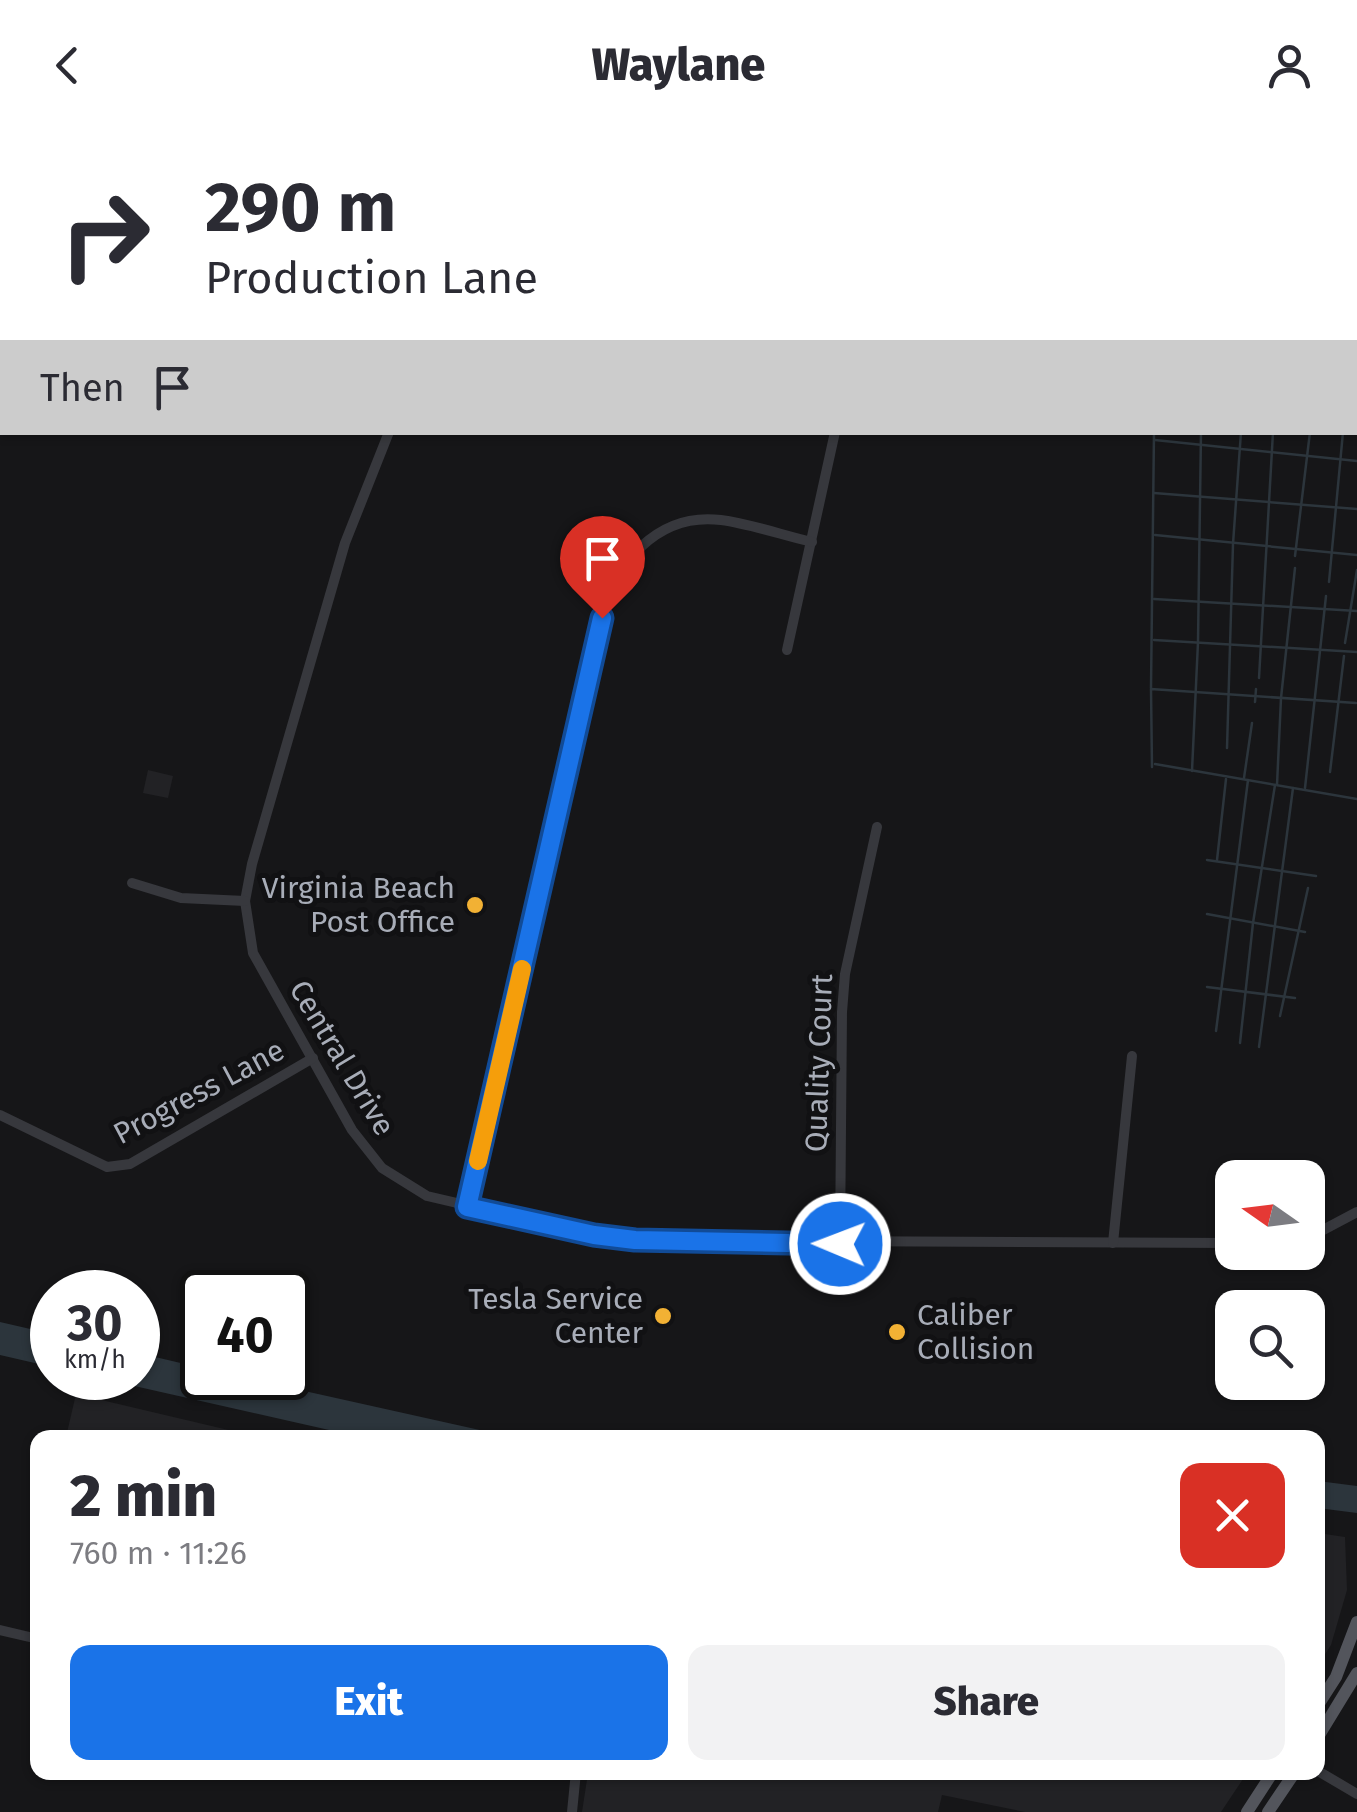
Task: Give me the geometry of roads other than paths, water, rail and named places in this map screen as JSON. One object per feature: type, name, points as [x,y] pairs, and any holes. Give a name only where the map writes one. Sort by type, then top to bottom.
[{"type":"main road","points":[[1325,1694],[1336,1677],[1357,1622]]},
{"type":"main road","points":[[1325,1726],[1357,1673]]},
{"type":"main road","points":[[1246,1812],[1268,1780]]},
{"type":"main road","points":[[1268,1812],[1289,1780]]},
{"type":"street","name":"Central Drive","points":[[388,435],[346,543],[252,864],[245,902],[253,953],[364,1149],[382,1168],[426,1196],[594,1235],[635,1240],[1215,1243]]},
{"type":"street","points":[[787,650],[834,435]]},
{"type":"street","points":[[467,1207],[601,620],[614,580],[652,537],[692,520],[720,520],[812,542]]},
{"type":"street","name":"Quality Court","points":[[840,1244],[842,1012],[848,960],[877,827]]},
{"type":"street","points":[[132,883],[180,898],[245,902]]},
{"type":"street","points":[[1113,1242],[1132,1056]]},
{"type":"street","name":"Progress Lane","points":[[0,1115],[106,1167],[130,1164],[313,1058]]},
{"type":"street","points":[[1325,1229],[1357,1212]]},
{"type":"street","points":[[0,1630],[30,1636]]},
{"type":"street","points":[[1325,1774],[1357,1794]]},
{"type":"street","points":[[572,1812],[575,1780]]},
{"type":"waterway","points":[[1151,688],[1154,435]]},
{"type":"waterway","points":[[1192,771],[1201,435]]},
{"type":"waterway","points":[[1227,748],[1241,435]]},
{"type":"waterway","points":[[1259,678],[1273,435]]},
{"type":"waterway","points":[[1295,556],[1310,435]]},
{"type":"waterway","points":[[1329,582],[1343,435]]},
{"type":"waterway","points":[[1155,440],[1357,461]]},
{"type":"waterway","points":[[1154,493],[1357,509]]},
{"type":"waterway","points":[[1155,535],[1357,555]]},
{"type":"waterway","points":[[1277,785],[1281,698],[1295,568]]},
{"type":"waterway","points":[[1345,643],[1357,570]]},
{"type":"waterway","points":[[1305,788],[1326,596]]},
{"type":"waterway","points":[[1154,599],[1357,611]]},
{"type":"waterway","points":[[1154,640],[1357,652]]},
{"type":"waterway","points":[[1330,772],[1344,656]]},
{"type":"waterway","points":[[1152,767],[1151,689],[1356,703]]},
{"type":"waterway","points":[[1255,702],[1256,689]]},
{"type":"waterway","points":[[1244,778],[1252,723]]},
{"type":"waterway","points":[[1155,764],[1357,799]]},
{"type":"waterway","points":[[1217,860],[1226,779]]},
{"type":"waterway","points":[[1216,1031],[1248,780]]},
{"type":"waterway","points":[[1240,1043],[1253,923],[1275,785]]},
{"type":"waterway","points":[[1259,1047],[1293,788]]},
{"type":"waterway","points":[[1207,860],[1316,876]]},
{"type":"waterway","points":[[1280,1016],[1308,888]]},
{"type":"waterway","points":[[1207,914],[1305,932]]},
{"type":"waterway","points":[[1207,987],[1295,998]]},
{"type":"place","name":"Virginia Beach Post Office","points":[[475,905]]},
{"type":"place","name":"Tesla Service Center","points":[[663,1316]]},
{"type":"place","name":"Caliber Collision","points":[[897,1332]]}]
